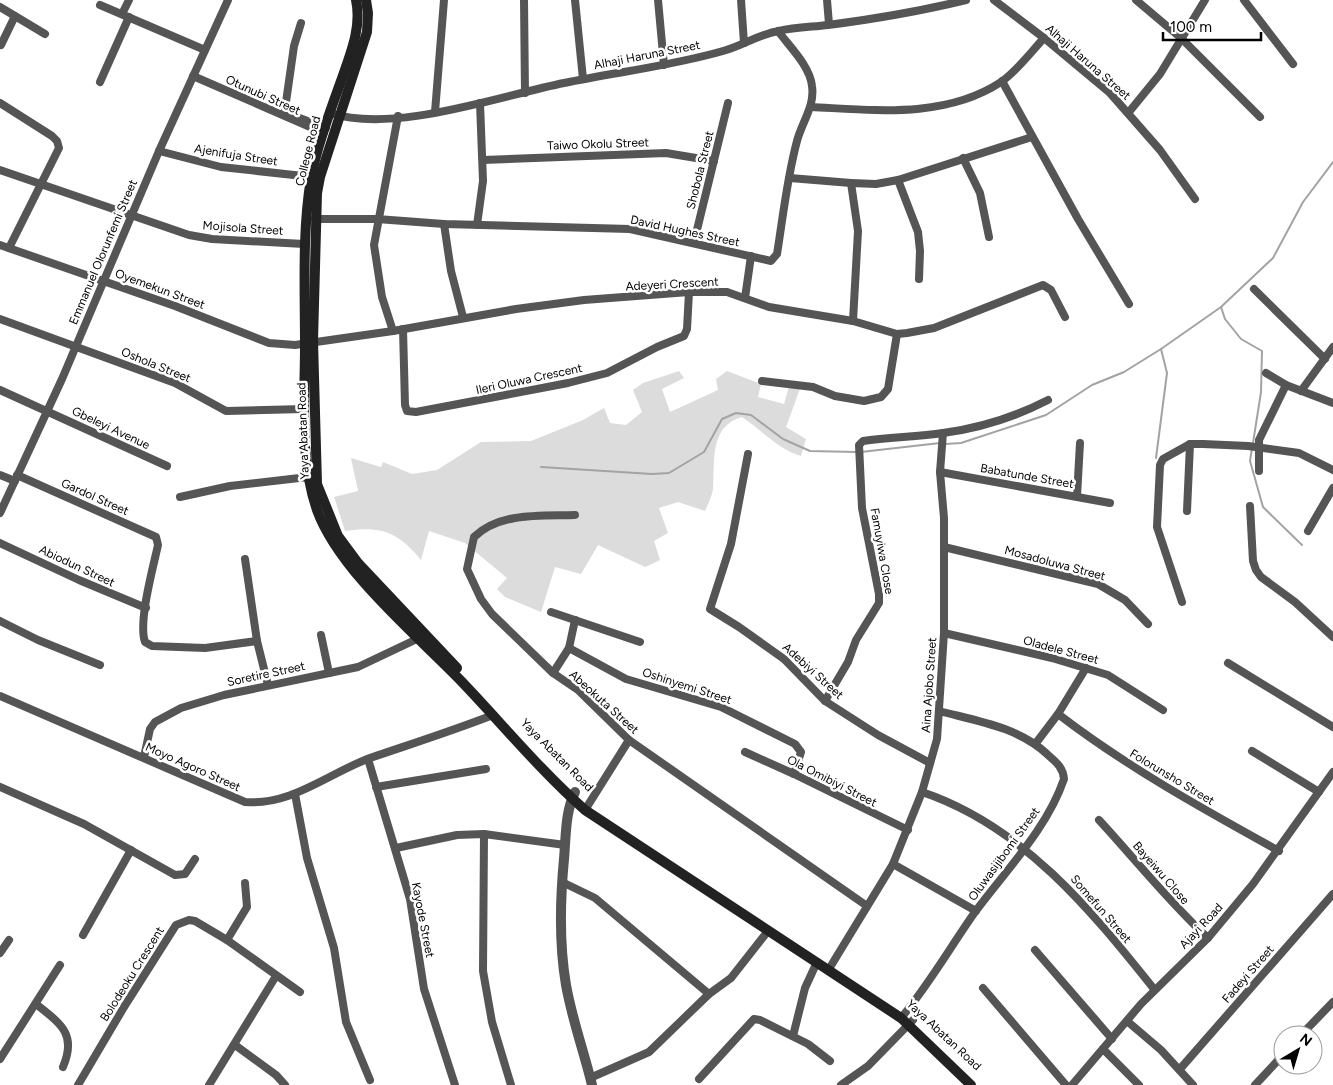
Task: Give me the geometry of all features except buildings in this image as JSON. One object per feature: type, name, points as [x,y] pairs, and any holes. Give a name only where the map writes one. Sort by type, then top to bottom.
[{"type":"main road","name":"College Road","points":[[309,342],[315,219],[320,176],[355,39],[359,15],[356,0]]},
{"type":"main road","name":"College Road","points":[[309,342],[304,244],[312,177],[325,131],[335,115],[366,32],[368,13],[366,0]]},
{"type":"main road","name":"Yaya Abatan Road","points":[[309,342],[304,409],[308,477],[318,511],[333,541],[362,577],[417,639],[587,807],[768,931],[817,962],[830,967]]},
{"type":"main road","name":"Yaya Abatan Road","points":[[309,342],[317,484],[338,536],[358,563],[574,795]]},
{"type":"main road","name":"Yaya Abatan Road","points":[[587,807],[907,1019],[978,1085]]},
{"type":"main road","name":"Yaya Abatan Road","points":[[907,1019],[971,1085]]},
{"type":"street","points":[[100,82],[126,16],[129,0]]},
{"type":"street","name":"Emmanuel Olorunfemi Street","points":[[0,513],[76,346],[159,150],[228,0]]},
{"type":"street","points":[[434,112],[444,0]]},
{"type":"street","points":[[524,0],[525,93]]},
{"type":"street","points":[[575,0],[583,79]]},
{"type":"street","points":[[658,0],[664,65]]},
{"type":"street","points":[[741,0],[744,43]]},
{"type":"street","points":[[827,0],[829,24]]},
{"type":"street","points":[[915,0],[916,10]]},
{"type":"street","name":"Alhaji Haruna Street","points":[[335,115],[376,118],[434,112],[583,79],[664,65],[722,52],[778,31],[916,10],[966,0]]},
{"type":"street","name":"Alhaji Haruna Street","points":[[994,0],[1044,38],[1129,112],[1195,199]]},
{"type":"street","points":[[1136,0],[1181,38],[1260,117]]},
{"type":"street","points":[[1129,112],[1160,74],[1205,0]]},
{"type":"street","points":[[1244,0],[1293,64]]},
{"type":"street","points":[[100,5],[205,50]]},
{"type":"street","points":[[0,6],[45,34]]},
{"type":"street","points":[[1,45],[15,16]]},
{"type":"street","points":[[301,23],[294,46],[284,107],[289,114],[325,131]]},
{"type":"street","name":"David Hughes Street","points":[[315,219],[377,219],[444,224],[630,229],[771,261],[775,259],[798,140],[811,106],[812,84],[809,74],[778,31]]},
{"type":"street","points":[[811,106],[905,110],[960,101],[1002,81],[1044,38]]},
{"type":"street","name":"Otunubi Street","points":[[193,76],[325,131]]},
{"type":"street","points":[[1002,81],[1032,137],[1129,304]]},
{"type":"street","points":[[0,103],[57,142],[59,148],[9,248]]},
{"type":"street","points":[[477,225],[483,188],[480,103]]},
{"type":"street","name":"Shobola Street","points":[[694,242],[728,103]]},
{"type":"street","points":[[393,331],[377,270],[374,245],[377,219],[398,116]]},
{"type":"street","points":[[790,178],[876,184],[898,180],[1032,137]]},
{"type":"street","name":"Ajenifuja Street","points":[[159,150],[221,167],[312,177]]},
{"type":"street","name":"Taiwo Okolu Street","points":[[483,160],[666,153],[714,161]]},
{"type":"street","points":[[963,158],[980,193],[989,237]]},
{"type":"street","name":"Mojisola Street","points":[[0,170],[39,185],[189,235],[212,239],[304,244]]},
{"type":"street","points":[[898,180],[918,232],[920,251],[919,279]]},
{"type":"street","points":[[852,183],[858,231],[853,321]]},
{"type":"street","points":[[444,224],[451,271],[463,317]]},
{"type":"street","name":"Oyemekun Street","points":[[0,245],[103,280],[269,343],[280,345],[309,342]]},
{"type":"street","points":[[745,298],[751,256]]},
{"type":"street","name":"Adeyeri Crescent","points":[[309,342],[393,331],[463,317],[584,300],[689,292],[727,292],[769,307],[853,321],[897,334],[934,328],[1022,295],[1043,285],[1048,286],[1065,317]]},
{"type":"street","points":[[1254,289],[1325,359]]},
{"type":"street","name":"Ileri Oluwa Crescent","points":[[403,329],[407,411],[432,410],[568,383],[612,372],[657,347],[684,336],[687,330],[689,292]]},
{"type":"street","name":"Oshola Street","points":[[0,319],[175,383],[226,412],[304,409]]},
{"type":"street","points":[[762,381],[813,387],[835,396],[864,401],[881,396],[888,389],[897,334]]},
{"type":"street","points":[[1301,391],[1333,347]]},
{"type":"street","points":[[1266,373],[1286,385],[1333,403]]},
{"type":"street","points":[[1259,471],[1254,447],[1286,385]]},
{"type":"street","name":"Gbeleyi Avenue","points":[[0,390],[167,466]]},
{"type":"street","points":[[944,436],[1024,413],[1048,400]]},
{"type":"street","name":"Famuyiwa Close","points":[[825,701],[848,662],[856,640],[879,603],[879,594],[862,508],[860,449],[863,442],[944,436]]},
{"type":"street","name":"Aina Ajobo Street","points":[[830,967],[894,864],[922,792],[937,739],[944,633],[944,518],[940,472],[944,436]]},
{"type":"street","points":[[1077,496],[1080,443]]},
{"type":"street","points":[[1187,511],[1190,444]]},
{"type":"street","points":[[1182,602],[1157,527],[1160,465],[1163,459],[1190,444],[1254,447],[1299,453],[1333,470]]},
{"type":"street","name":"Adebiyi Street","points":[[748,454],[731,544],[710,609],[784,659],[825,701],[878,735],[930,763]]},
{"type":"street","name":"Babatunde Street","points":[[940,472],[1110,502]]},
{"type":"street","name":"Gardol Street","points":[[0,475],[16,478],[156,537],[158,544],[146,608]]},
{"type":"street","points":[[180,497],[230,486],[308,477]]},
{"type":"street","points":[[1308,531],[1333,488]]},
{"type":"street","points":[[1250,506],[1253,561],[1260,577],[1296,602],[1333,637]]},
{"type":"street","name":"Abeokuta Street","points":[[575,515],[523,517],[493,523],[474,537],[467,569],[481,599],[492,614],[553,673],[578,690],[629,740],[867,906]]},
{"type":"street","name":"Abiodun Street","points":[[0,543],[79,580],[146,608]]},
{"type":"street","name":"Mosadoluwa Street","points":[[944,547],[1098,584],[1125,600],[1148,624]]},
{"type":"street","points":[[245,559],[257,641],[268,685]]},
{"type":"street","points":[[146,608],[143,636],[146,642],[152,646],[205,648],[257,641]]},
{"type":"street","points":[[551,612],[640,642]]},
{"type":"street","points":[[553,673],[569,648],[575,620]]},
{"type":"street","points":[[0,621],[38,640],[100,665]]},
{"type":"street","name":"Oladele Street","points":[[944,633],[1052,658],[1086,668],[1121,682],[1163,710]]},
{"type":"street","points":[[321,635],[329,672]]},
{"type":"street","name":"Soretire Street","points":[[144,757],[150,729],[163,716],[181,708],[224,695],[358,667],[417,639]]},
{"type":"street","name":"Oshinyemi Street","points":[[569,648],[626,679],[721,707],[795,744],[801,752],[794,774]]},
{"type":"street","points":[[1228,663],[1333,727]]},
{"type":"street","points":[[1036,743],[1058,714],[1086,668]]},
{"type":"street","name":"Moyo Agoro Street","points":[[0,696],[245,802],[265,802],[295,794],[368,759],[493,716]]},
{"type":"street","name":"Oluwasijibomi Street","points":[[841,1085],[868,1066],[907,1019],[976,911],[1024,850],[1051,808],[1064,779],[1060,765],[1036,743],[995,725],[939,711]]},
{"type":"street","name":"Folorunsho Street","points":[[1058,714],[1096,743],[1138,771],[1191,803],[1279,850]]},
{"type":"street","points":[[587,807],[629,740]]},
{"type":"street","name":"Ola Omibiyi Street","points":[[746,752],[908,830]]},
{"type":"street","points":[[1252,752],[1319,792]]},
{"type":"street","name":"Kayode Street","points":[[368,759],[410,899],[424,989],[455,1085]]},
{"type":"street","points":[[376,786],[486,769]]},
{"type":"street","name":"Ajayi Road","points":[[1072,1085],[1154,989],[1208,938],[1279,850],[1333,772]]},
{"type":"street","points":[[0,787],[84,824],[175,875],[185,874],[195,859]]},
{"type":"street","name":"Somefun Street","points":[[922,792],[972,813],[999,830],[1068,887],[1100,921],[1154,989]]},
{"type":"street","points":[[295,794],[308,858],[334,948],[346,1022],[370,1080]]},
{"type":"street","points":[[574,795],[565,845],[562,882],[562,947],[566,986],[591,1081],[649,1052],[710,994],[731,978],[768,931]]},
{"type":"street","name":"Bayeiwu Close","points":[[1099,820],[1153,878],[1176,909],[1208,938]]},
{"type":"street","points":[[396,848],[457,835],[484,834],[565,845]]},
{"type":"street","points":[[484,834],[483,971],[492,1022],[511,1085]]},
{"type":"street","points":[[83,935],[131,850]]},
{"type":"street","points":[[894,864],[976,911]]},
{"type":"street","points":[[562,882],[595,898],[710,994]]},
{"type":"street","points":[[227,940],[247,907],[245,883]]},
{"type":"street","name":"Fadeyi Street","points":[[1180,1069],[1333,894]]},
{"type":"street","name":"Bolodeoku Crescent","points":[[78,1085],[176,925],[189,920],[195,921],[227,940],[300,992]]},
{"type":"street","points":[[0,953],[8,940]]},
{"type":"street","points":[[1036,950],[1112,1039]]},
{"type":"street","points":[[793,1036],[800,1002],[817,962]]},
{"type":"street","points":[[0,1059],[60,965]]},
{"type":"street","points":[[209,1085],[276,976]]},
{"type":"street","points":[[983,988],[1066,1085]]},
{"type":"street","points":[[1311,1025],[1333,1002]]},
{"type":"street","points":[[36,1004],[60,1024],[67,1034],[69,1052],[63,1067]]},
{"type":"street","points":[[699,1079],[754,1020],[760,1020],[808,1044],[830,1061]]},
{"type":"street","points":[[1127,1021],[1180,1069],[1193,1085]]},
{"type":"street","points":[[235,1045],[276,1075],[285,1085]]},
{"type":"street","points":[[1103,1049],[1139,1085]]},
{"type":"street","points":[[1255,1085],[1273,1066]]},
{"type":"shaded area","points":[[679,371],[684,378],[662,389],[670,412],[718,390],[716,379],[727,371],[761,384],[758,397],[784,404],[790,383],[801,386],[786,427],[806,439],[801,456],[786,450],[742,417],[731,422],[724,428],[716,446],[713,489],[705,511],[678,502],[659,508],[668,533],[654,541],[660,560],[645,567],[598,545],[581,574],[555,567],[541,612],[505,597],[497,589],[507,578],[465,543],[429,531],[421,560],[404,543],[388,533],[369,529],[345,531],[334,497],[358,491],[351,458],[381,467],[383,462],[412,474],[437,470],[481,442],[531,441],[583,420],[604,408],[610,423],[626,425],[642,412],[633,390],[643,383]]},
{"type":"waterway","points":[[945,444],[961,443],[1046,415],[1092,385],[1124,372],[1221,307],[1273,258],[1303,202],[1333,162]]},
{"type":"waterway","points":[[1221,307],[1225,319],[1241,339],[1262,351],[1261,392],[1253,443]]},
{"type":"waterway","points":[[1156,458],[1167,373],[1161,349]]},
{"type":"waterway","points":[[541,467],[652,474],[669,473],[704,452],[722,419],[736,413],[751,415],[783,439],[810,451],[856,452]]},
{"type":"waterway","points":[[861,452],[940,443]]},
{"type":"waterway","points":[[1252,448],[1250,461],[1263,507],[1302,545]]}]
